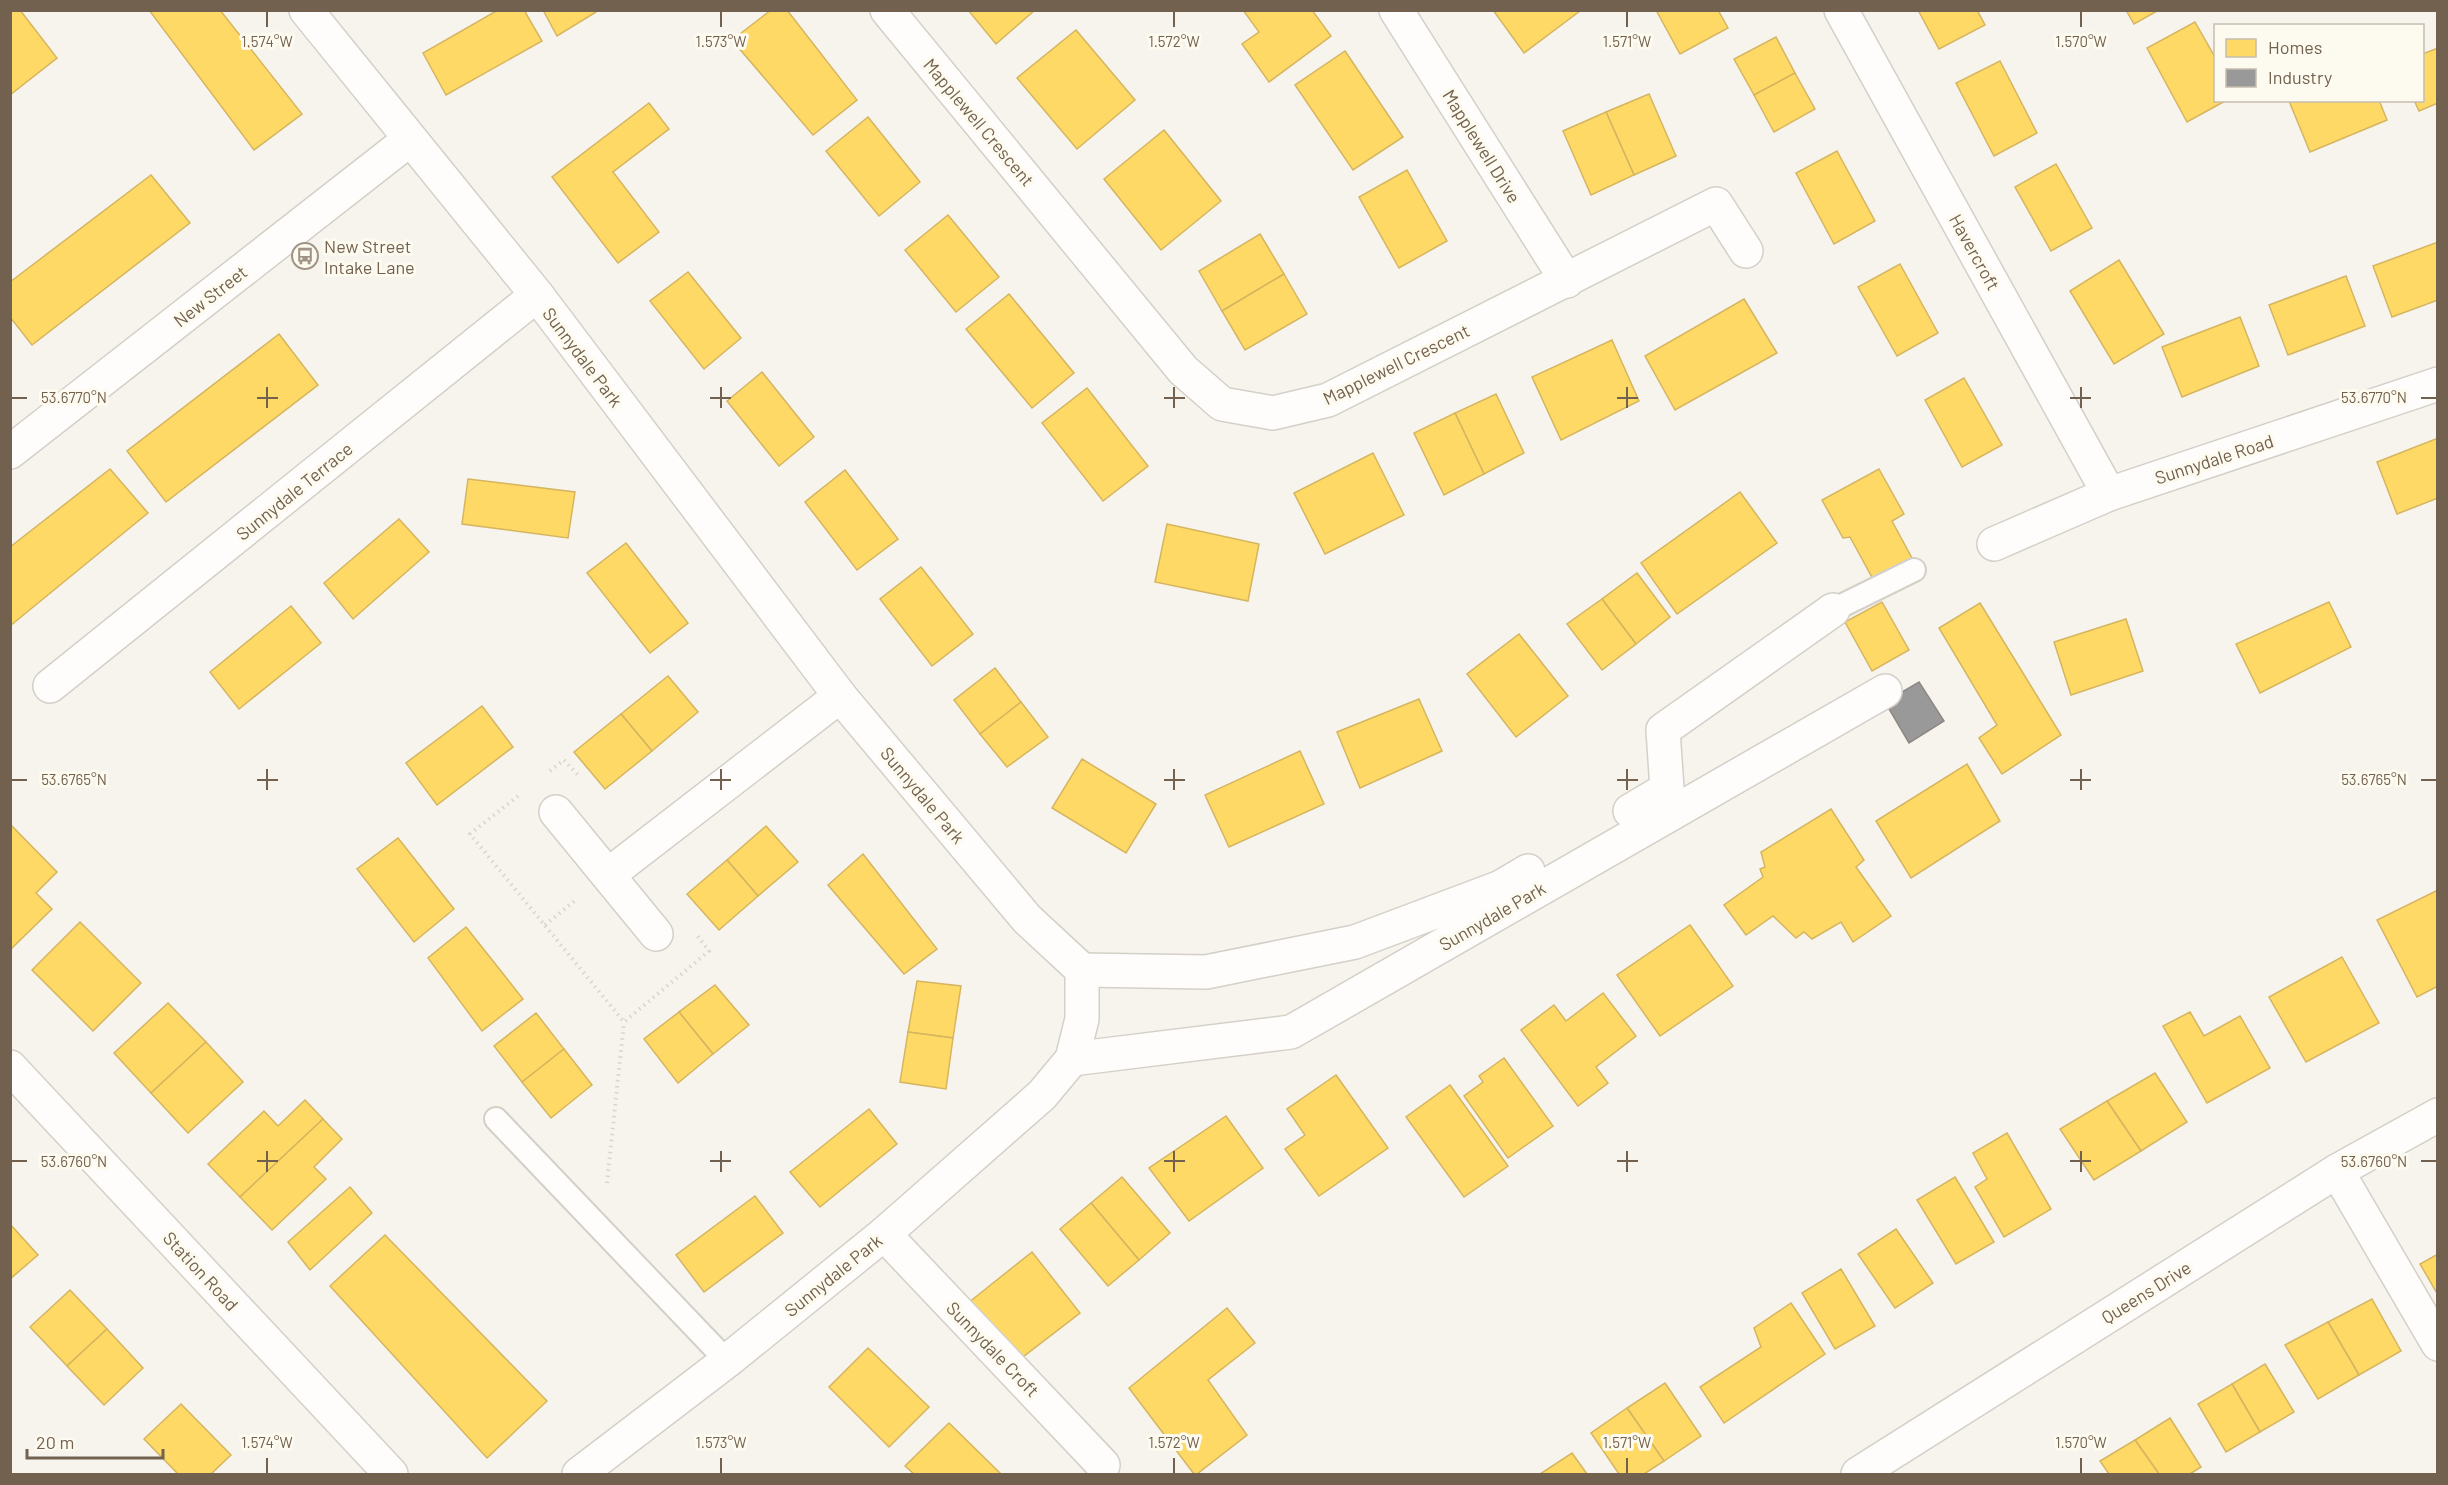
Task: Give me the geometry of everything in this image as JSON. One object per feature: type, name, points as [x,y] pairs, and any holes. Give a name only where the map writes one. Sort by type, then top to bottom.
[{"type":"street","name":"Mapplewell Crescent","points":[[887,10],[1183,370],[1222,404],[1273,413],[1328,400],[1716,204],[1746,251]]},
{"type":"street","name":"Mapplewell Drive","points":[[1396,10],[1567,281]]},
{"type":"street","name":"Havercroft","points":[[1841,10],[2109,494]]},
{"type":"street","name":"Sunnydale Park","points":[[322,15],[409,140],[537,295],[840,696],[1027,919],[1082,970],[1206,972],[1355,942],[1500,887],[1667,789],[1663,730],[1833,610]]},
{"type":"street","name":"New Street","points":[[10,452],[409,140]]},
{"type":"street","name":"Sunnydale Terrace","points":[[51,686],[537,295]]},
{"type":"street","name":"Sunnydale Road","points":[[1994,544],[2109,494],[2438,384]]},
{"type":"street","name":"Sunnydale Park","points":[[1072,1059],[1292,1032],[1885,691]]},
{"type":"street","points":[[608,875],[840,696]]},
{"type":"street","points":[[556,812],[656,934]]},
{"type":"street","name":"Sunnydale Park","points":[[579,1474],[727,1361],[884,1234],[1042,1095],[1072,1059],[1082,1018],[1082,970]]},
{"type":"street","name":"Station Road","points":[[10,1067],[391,1474]]},
{"type":"street","name":"Queens Drive","points":[[1858,1474],[2337,1170],[2438,1115]]},
{"type":"street","points":[[2337,1170],[2438,1344]]},
{"type":"street","name":"Sunnydale Croft","points":[[884,1234],[1103,1464]]},
{"type":"lane","points":[[1833,610],[1914,570]]},
{"type":"lane","points":[[496,1119],[727,1361]]},
{"type":"path","points":[[607,1184],[624,1022]]},
{"type":"building: Homes","points":[[10,10],[20,10],[57,58],[10,95]]},
{"type":"building: Homes","points":[[149,10],[220,10],[302,114],[254,150]]},
{"type":"building: Homes","points":[[498,10],[524,10],[542,41],[446,95],[423,53]]},
{"type":"building: Homes","points":[[543,10],[596,10],[596,12],[557,36]]},
{"type":"building: Homes","points":[[771,10],[787,10],[857,100],[813,135],[732,40]]},
{"type":"building: Homes","points":[[968,10],[1035,10],[996,44]]},
{"type":"building: Homes","points":[[1243,10],[1312,10],[1331,36],[1269,82],[1242,44],[1259,32]]},
{"type":"building: Homes","points":[[1493,10],[1579,10],[1580,11],[1524,53]]},
{"type":"building: Homes","points":[[1656,10],[1718,10],[1728,28],[1680,54]]},
{"type":"building: Homes","points":[[1918,10],[1977,10],[1985,25],[1939,49]]},
{"type":"building: Homes","points":[[2126,10],[2159,10],[2134,24]]},
{"type":"building: Homes","points":[[2195,22],[2214,55],[2214,102],[2223,102],[2187,122],[2147,48]]},
{"type":"building: Homes","points":[[1076,30],[1135,100],[1077,149],[1017,78]]},
{"type":"building: Homes","points":[[1776,37],[1795,73],[1754,95],[1734,59]]},
{"type":"building: Homes","points":[[2438,48],[2438,103],[2419,111],[2415,102],[2424,102],[2424,53]]},
{"type":"building: Homes","points":[[1345,51],[1403,137],[1353,170],[1295,85]]},
{"type":"building: Homes","points":[[2000,61],[2037,133],[1994,156],[1956,83]]},
{"type":"building: Homes","points":[[1795,73],[1815,109],[1774,132],[1754,95]]},
{"type":"building: Homes","points":[[1649,94],[1676,156],[1634,175],[1606,112]]},
{"type":"building: Homes","points":[[2289,102],[2380,102],[2387,120],[2310,152]]},
{"type":"building: Homes","points":[[649,103],[669,129],[613,172],[659,232],[618,263],[552,177]]},
{"type":"building: Homes","points":[[1606,112],[1634,175],[1591,195],[1563,131]]},
{"type":"building: Homes","points":[[868,117],[920,182],[879,216],[826,151]]},
{"type":"building: Homes","points":[[1164,130],[1221,201],[1161,250],[1104,179]]},
{"type":"building: Homes","points":[[1837,151],[1875,221],[1834,244],[1796,173]]},
{"type":"building: Homes","points":[[2056,164],[2092,228],[2051,251],[2015,187]]},
{"type":"building: Homes","points":[[1407,170],[1447,241],[1399,268],[1359,197]]},
{"type":"building: Homes","points":[[151,175],[190,223],[32,345],[10,317],[10,282]]},
{"type":"building: Homes","points":[[948,215],[999,277],[956,312],[905,250]]},
{"type":"building: Homes","points":[[1260,234],[1284,274],[1222,311],[1199,271]]},
{"type":"building: Homes","points":[[2438,242],[2438,300],[2392,317],[2373,266]]},
{"type":"building: Homes","points":[[2119,260],[2164,334],[2114,364],[2070,291]]},
{"type":"building: Homes","points":[[1900,264],[1938,333],[1897,356],[1858,287]]},
{"type":"building: Homes","points":[[688,272],[741,338],[704,369],[650,301]]},
{"type":"building: Homes","points":[[1284,274],[1307,314],[1245,350],[1222,311]]},
{"type":"building: Homes","points":[[2346,276],[2365,326],[2288,355],[2269,305]]},
{"type":"building: Homes","points":[[1009,294],[1074,373],[1032,408],[966,329]]},
{"type":"building: Homes","points":[[1744,299],[1777,353],[1675,410],[1645,356]]},
{"type":"building: Homes","points":[[2240,317],[2259,366],[2182,397],[2162,347]]},
{"type":"building: Homes","points":[[279,334],[318,385],[166,502],[127,451]]},
{"type":"building: Homes","points":[[1612,340],[1639,401],[1561,440],[1532,377]]},
{"type":"building: Homes","points":[[762,372],[814,437],[779,466],[727,401]]},
{"type":"building: Homes","points":[[1964,378],[2002,445],[1962,467],[1925,400]]},
{"type":"building: Homes","points":[[1087,388],[1148,466],[1103,501],[1042,423]]},
{"type":"building: Homes","points":[[1496,394],[1524,453],[1484,474],[1455,413]]},
{"type":"building: Homes","points":[[1455,413],[1484,474],[1444,495],[1414,433]]},
{"type":"building: Homes","points":[[2438,438],[2438,498],[2397,514],[2377,462]]},
{"type":"building: Homes","points":[[1373,453],[1404,515],[1325,554],[1294,493]]},
{"type":"building: Homes","points":[[110,469],[148,513],[10,626],[10,547]]},
{"type":"building: Homes","points":[[1879,469],[1904,514],[1892,521],[1913,560],[1874,581],[1850,537],[1843,538],[1822,500]]},
{"type":"building: Homes","points":[[845,470],[898,539],[857,570],[805,502]]},
{"type":"building: Homes","points":[[468,479],[575,492],[568,538],[462,524]]},
{"type":"building: Homes","points":[[1740,492],[1777,543],[1677,614],[1641,563]]},
{"type":"building: Homes","points":[[399,519],[429,552],[353,619],[324,583]]},
{"type":"building: Homes","points":[[1167,524],[1259,544],[1248,601],[1155,582]]},
{"type":"building: Homes","points":[[626,543],[688,623],[650,653],[587,573]]},
{"type":"building: Homes","points":[[921,567],[973,634],[932,666],[880,599]]},
{"type":"building: Homes","points":[[1637,573],[1670,617],[1636,644],[1602,599]]},
{"type":"building: Homes","points":[[1602,599],[1636,644],[1602,670],[1567,624]]},
{"type":"building: Homes","points":[[1882,602],[1909,650],[1872,671],[1845,622]]},
{"type":"building: Homes","points":[[2329,602],[2351,647],[2260,693],[2236,644]]},
{"type":"building: Homes","points":[[1980,603],[2061,735],[2002,774],[1979,738],[1997,725],[1939,628]]},
{"type":"building: Homes","points":[[291,606],[321,643],[239,709],[210,672]]},
{"type":"building: Homes","points":[[2126,619],[2143,671],[2071,695],[2054,642]]},
{"type":"building: Homes","points":[[1519,634],[1568,696],[1516,737],[1467,674]]},
{"type":"building: Homes","points":[[995,668],[1021,702],[980,734],[954,700]]},
{"type":"building: Homes","points":[[668,676],[698,712],[652,751],[621,714]]},
{"type":"building: Homes","points":[[1419,699],[1442,751],[1360,788],[1337,732]]},
{"type":"building: Homes","points":[[1021,702],[1048,737],[1007,767],[980,734]]},
{"type":"building: Homes","points":[[482,706],[513,747],[437,805],[406,763]]},
{"type":"building: Homes","points":[[621,714],[652,751],[605,789],[574,752]]},
{"type":"building: Homes","points":[[1300,751],[1324,804],[1229,847],[1205,795]]},
{"type":"building: Homes","points":[[1082,759],[1156,804],[1126,853],[1052,808]]},
{"type":"building: Homes","points":[[1967,764],[2000,821],[1911,878],[1876,821]]},
{"type":"building: Homes","points":[[1831,809],[1864,860],[1856,867],[1891,916],[1853,942],[1841,922],[1812,939],[1804,932],[1796,938],[1773,916],[1746,935],[1724,905],[1763,877],[1760,869],[1765,867],[1761,852]]},
{"type":"building: Homes","points":[[10,824],[57,872],[36,893],[52,909],[11,949]]},
{"type":"building: Homes","points":[[766,826],[798,862],[758,896],[727,860]]},
{"type":"building: Homes","points":[[398,838],[454,909],[414,942],[357,869]]},
{"type":"building: Homes","points":[[863,854],[937,949],[904,974],[828,885]]},
{"type":"building: Homes","points":[[727,860],[758,896],[719,930],[687,894]]},
{"type":"building: Homes","points":[[2438,890],[2438,986],[2417,997],[2377,920]]},
{"type":"building: Homes","points":[[80,922],[141,983],[93,1031],[32,970]]},
{"type":"building: Homes","points":[[1690,925],[1733,986],[1660,1036],[1617,975]]},
{"type":"building: Homes","points":[[466,927],[523,999],[482,1031],[428,958]]},
{"type":"building: Homes","points":[[2342,957],[2379,1023],[2306,1062],[2269,997]]},
{"type":"building: Homes","points":[[917,981],[961,986],[953,1038],[908,1032]]},
{"type":"building: Homes","points":[[715,985],[749,1025],[713,1054],[679,1012]]},
{"type":"building: Homes","points":[[1603,993],[1636,1036],[1596,1067],[1608,1083],[1578,1106],[1521,1030],[1554,1005],[1566,1021]]},
{"type":"building: Homes","points":[[168,1003],[206,1042],[151,1093],[114,1053]]},
{"type":"building: Homes","points":[[679,1012],[713,1054],[678,1083],[644,1039]]},
{"type":"building: Homes","points":[[2190,1012],[2204,1036],[2240,1016],[2270,1068],[2207,1103],[2163,1026]]},
{"type":"building: Homes","points":[[536,1013],[564,1049],[522,1082],[494,1046]]},
{"type":"building: Homes","points":[[908,1032],[953,1038],[946,1089],[900,1082]]},
{"type":"building: Homes","points":[[206,1042],[243,1082],[188,1133],[151,1093]]},
{"type":"building: Homes","points":[[564,1049],[592,1085],[551,1118],[522,1082]]},
{"type":"building: Homes","points":[[1504,1058],[1553,1126],[1508,1158],[1464,1096],[1483,1082],[1479,1076]]},
{"type":"building: Homes","points":[[2155,1073],[2187,1122],[2141,1151],[2107,1101]]},
{"type":"building: Homes","points":[[1336,1075],[1388,1148],[1319,1196],[1285,1149],[1305,1135],[1287,1109]]},
{"type":"building: Homes","points":[[1450,1085],[1508,1166],[1464,1197],[1406,1117]]},
{"type":"building: Homes","points":[[305,1100],[323,1119],[240,1197],[208,1164],[264,1111],[278,1126]]},
{"type":"building: Homes","points":[[2107,1101],[2141,1151],[2094,1180],[2060,1129]]},
{"type":"building: Homes","points":[[869,1109],[897,1144],[820,1207],[790,1172]]},
{"type":"building: Homes","points":[[1226,1116],[1263,1168],[1189,1221],[1149,1168]]},
{"type":"building: Homes","points":[[323,1119],[342,1139],[314,1167],[326,1179],[272,1230],[240,1197]]},
{"type":"building: Homes","points":[[2007,1133],[2051,1209],[2004,1237],[1975,1187],[1987,1179],[1973,1153]]},
{"type":"building: Homes","points":[[1122,1177],[1170,1233],[1139,1260],[1091,1203]]},
{"type":"building: Homes","points":[[1955,1177],[1994,1242],[1956,1264],[1917,1200]]},
{"type":"building: Homes","points":[[350,1187],[372,1213],[310,1270],[288,1242]]},
{"type":"building: Homes","points":[[755,1196],[783,1233],[704,1292],[676,1255]]},
{"type":"building: Homes","points":[[1091,1203],[1139,1260],[1108,1286],[1060,1229]]},
{"type":"building: Homes","points":[[10,1224],[38,1255],[10,1279]]},
{"type":"building: Homes","points":[[1896,1229],[1933,1283],[1895,1308],[1858,1254]]},
{"type":"building: Homes","points":[[385,1235],[547,1401],[487,1458],[330,1286]]},
{"type":"building: Homes","points":[[1032,1252],[1080,1313],[1015,1363],[968,1303]]},
{"type":"building: Homes","points":[[2438,1254],[2438,1295],[2420,1264]]},
{"type":"building: Homes","points":[[1841,1269],[1875,1326],[1835,1349],[1802,1293]]},
{"type":"building: Homes","points":[[70,1290],[107,1329],[67,1366],[30,1327]]},
{"type":"building: Homes","points":[[2372,1299],[2401,1351],[2359,1375],[2328,1322]]},
{"type":"building: Homes","points":[[1791,1303],[1825,1354],[1724,1423],[1700,1387],[1761,1347],[1754,1328]]},
{"type":"building: Homes","points":[[1227,1308],[1255,1343],[1208,1380],[1247,1435],[1194,1474],[1129,1388]]},
{"type":"building: Homes","points":[[2328,1322],[2359,1375],[2318,1399],[2285,1345]]},
{"type":"building: Homes","points":[[107,1329],[143,1368],[104,1405],[67,1366]]},
{"type":"building: Homes","points":[[868,1348],[929,1407],[889,1447],[829,1387]]},
{"type":"building: Homes","points":[[2265,1364],[2294,1412],[2260,1432],[2232,1384]]},
{"type":"building: Homes","points":[[1665,1383],[1701,1436],[1664,1461],[1627,1408]]},
{"type":"building: Homes","points":[[2232,1384],[2260,1432],[2226,1452],[2198,1404]]},
{"type":"building: Homes","points":[[181,1404],[231,1455],[211,1474],[178,1474],[144,1439]]},
{"type":"building: Homes","points":[[1627,1408],[1664,1461],[1644,1474],[1619,1474],[1591,1433]]},
{"type":"building: Homes","points":[[2170,1418],[2201,1467],[2190,1474],[2159,1474],[2135,1440]]},
{"type":"building: Homes","points":[[949,1423],[1001,1474],[914,1474],[905,1466]]},
{"type":"building: Homes","points":[[2135,1440],[2159,1474],[2109,1474],[2100,1461]]},
{"type":"building: Homes","points":[[1572,1453],[1587,1474],[1540,1474]]},
{"type":"building: Industry","points":[[1919,682],[1944,721],[1909,743],[1885,702]]},
{"type":"place","name":"New Street Intake Lane","points":[[305,256]]}]
